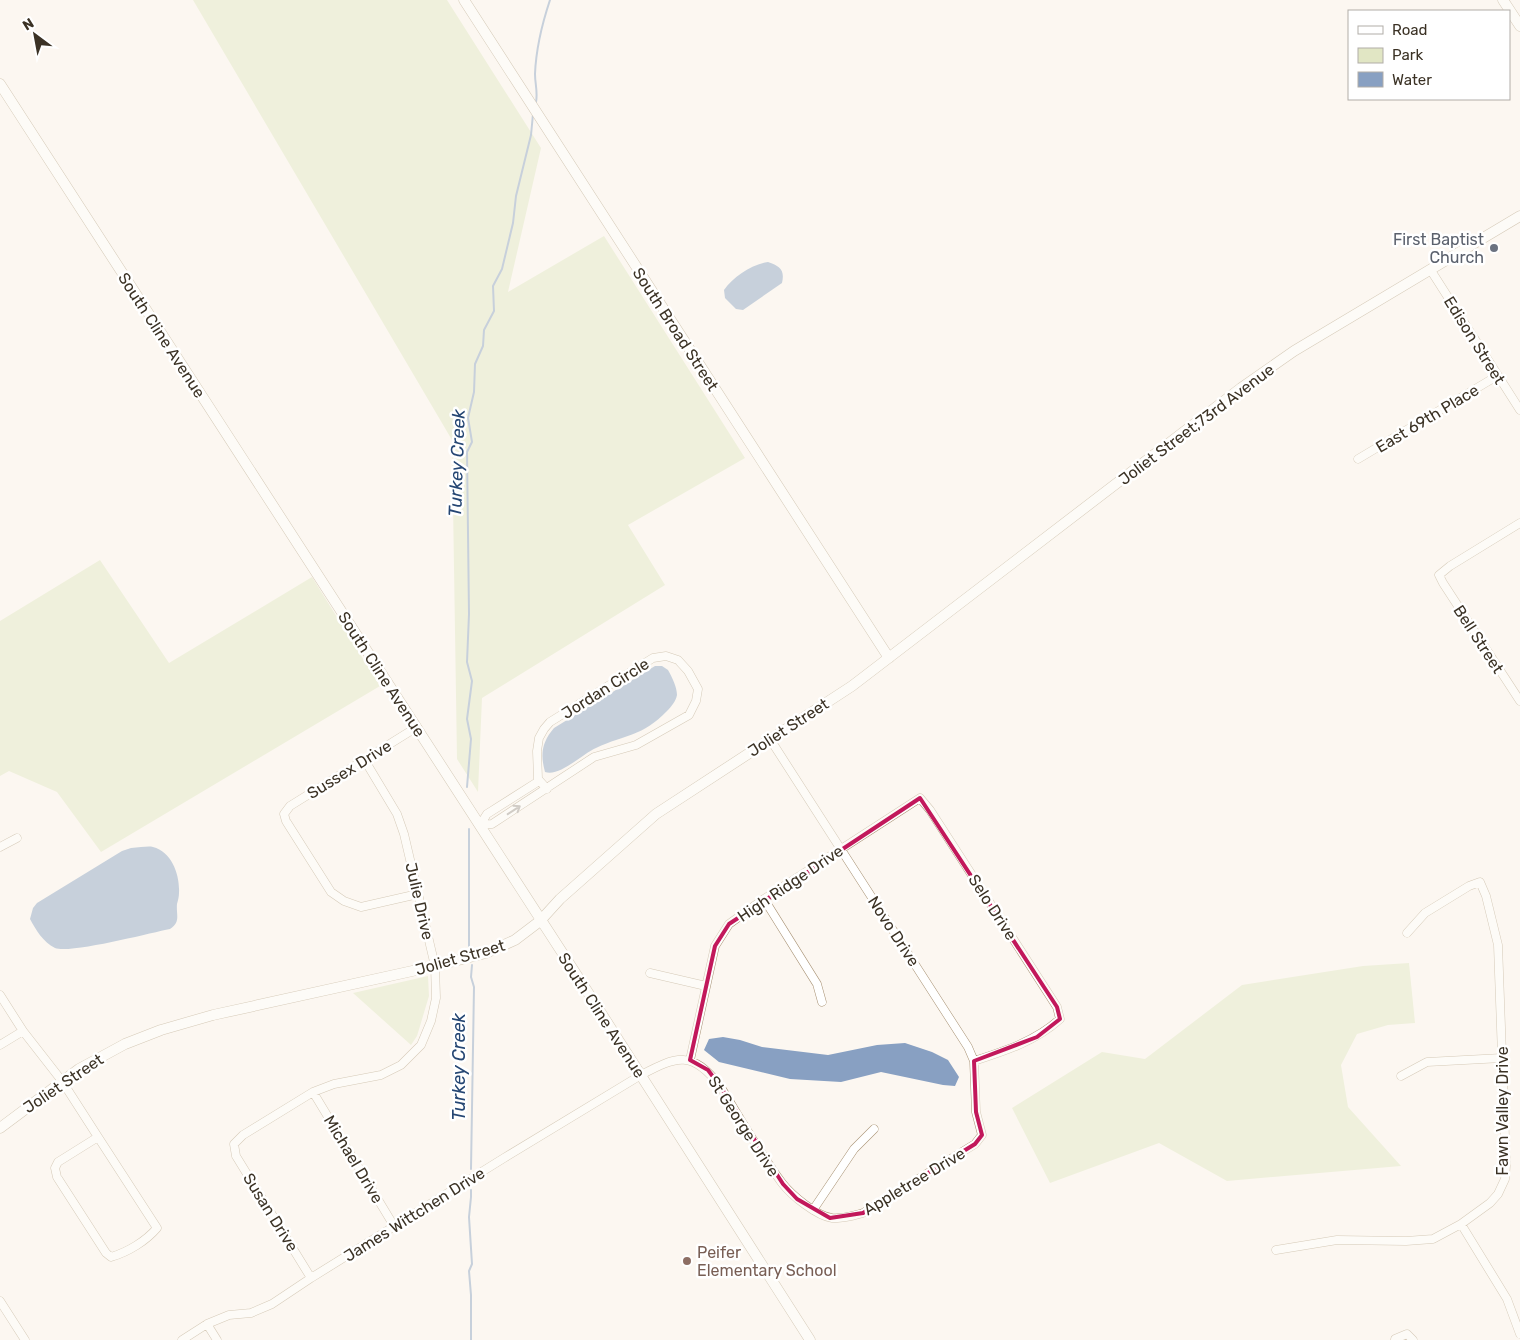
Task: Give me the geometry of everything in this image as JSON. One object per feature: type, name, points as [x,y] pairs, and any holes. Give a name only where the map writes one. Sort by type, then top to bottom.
[{"type":"street","name":"South Broad Street","points":[[464,0],[889,658]]},
{"type":"street","points":[[1510,11],[1520,26]]},
{"type":"street","name":"South Cline Avenue","points":[[0,84],[417,727],[810,1340]]},
{"type":"street","name":"Joliet Street;73rd Avenue","points":[[889,658],[1009,564],[1241,388],[1294,351],[1520,216]]},
{"type":"street","name":"Edison Street","points":[[1430,269],[1520,410]]},
{"type":"street","name":"East 69th Place","points":[[1358,459],[1497,376]]},
{"type":"street","name":"Bell Street","points":[[1520,523],[1450,566],[1439,575],[1520,701]]},
{"type":"street","name":"Jordan Circle","points":[[480,825],[492,824],[594,757],[636,745],[689,715],[696,700],[698,689],[688,671],[678,660],[666,656],[653,658],[550,722],[539,738],[536,751],[539,780]]},
{"type":"street","name":"Joliet Street","points":[[0,1128],[79,1069],[117,1048],[143,1037],[186,1022],[435,966],[499,948],[515,940],[540,921],[560,899],[656,814],[852,686],[889,658]]},
{"type":"street","points":[[1512,689],[1520,684]]},
{"type":"street","name":"Sussex Drive","points":[[417,727],[290,806],[284,814],[286,821],[331,892],[344,901],[361,907],[418,894]]},
{"type":"street","name":"Novo Drive","points":[[770,739],[968,1047],[974,1061],[976,1112],[982,1135]]},
{"type":"street","name":"Julie Drive","points":[[234,1144],[242,1136],[313,1092],[334,1084],[381,1075],[402,1066],[421,1046],[431,1021],[436,998],[435,966],[404,834],[399,821],[364,760]]},
{"type":"street","points":[[480,825],[487,814],[539,780],[547,789]]},
{"type":"street","name":"High Ridge Drive","points":[[690,1060],[715,946],[729,924],[764,899],[920,798]]},
{"type":"street","name":"Selo Drive","points":[[920,798],[930,810],[1052,998],[1060,1019],[1036,1037],[1012,1048],[974,1061]]},
{"type":"street","points":[[0,847],[17,838]]},
{"type":"street","name":"Fawn Valley Drive","points":[[1276,1250],[1337,1240],[1406,1241],[1433,1239],[1461,1224],[1490,1203],[1498,1194],[1505,1179],[1498,945],[1486,896],[1480,882],[1469,886],[1425,913],[1407,933]]},
{"type":"street","points":[[764,899],[817,984],[822,1002]]},
{"type":"street","points":[[650,973],[706,986]]},
{"type":"street","points":[[0,995],[23,1031],[62,1081],[157,1228],[150,1236],[111,1257],[106,1253],[57,1177],[55,1168],[58,1162],[98,1137]]},
{"type":"street","points":[[0,1045],[23,1031]]},
{"type":"street","points":[[1401,1076],[1427,1062],[1502,1058]]},
{"type":"street","points":[[641,1075],[676,1060],[690,1060]]},
{"type":"street","name":"St George Drive","points":[[690,1060],[708,1070],[783,1184],[797,1199],[813,1210]]},
{"type":"street","name":"James Wittchen Drive","points":[[182,1340],[207,1324],[229,1315],[250,1313],[272,1304],[394,1226],[641,1075]]},
{"type":"street","name":"Michael Drive","points":[[313,1092],[394,1226]]},
{"type":"street","points":[[813,1210],[854,1148],[874,1129]]},
{"type":"street","name":"Appletree Drive","points":[[813,1210],[830,1218],[846,1218],[863,1213],[975,1144],[982,1135]]},
{"type":"street","name":"Susan Drive","points":[[234,1144],[236,1156],[311,1278]]},
{"type":"street","points":[[1461,1224],[1508,1298],[1520,1334]]},
{"type":"street","points":[[0,1301],[25,1340]]},
{"type":"street","points":[[207,1324],[217,1340]]},
{"type":"street","points":[[1395,1340],[1395,1338],[1407,1334],[1413,1340]]},
{"type":"highlighted area","points":[[920,798],[1057,1007],[1060,1019],[1037,1037],[974,1061],[976,1112],[982,1135],[975,1144],[863,1213],[830,1218],[797,1199],[783,1184],[708,1070],[690,1060],[715,946],[729,924]]},
{"type":"green space","points":[[193,0],[447,0],[541,148],[508,292],[604,236],[745,458],[628,525],[665,585],[482,698],[478,792],[457,759],[452,440]]},
{"type":"green space","points":[[100,560],[169,663],[312,577],[380,686],[101,852],[57,792],[9,771],[0,776],[0,621]]},
{"type":"green space","points":[[1409,963],[1415,1023],[1388,1025],[1357,1034],[1341,1065],[1348,1107],[1401,1166],[1227,1181],[1159,1143],[1050,1183],[1012,1108],[1102,1052],[1145,1059],[1242,985],[1363,966]]},
{"type":"green space","points":[[428,976],[429,996],[417,1036],[411,1045],[353,993]]},
{"type":"water","points":[[768,262],[781,269],[783,275],[782,283],[743,310],[736,309],[725,298],[724,290],[732,280],[743,272],[756,265]]},
{"type":"water","points":[[655,666],[662,666],[668,670],[676,689],[676,699],[667,711],[650,726],[596,748],[564,768],[551,773],[545,772],[543,748],[554,728]]},
{"type":"water","points":[[152,847],[160,850],[170,859],[176,872],[179,897],[176,924],[170,929],[76,948],[55,948],[43,939],[30,919],[33,908],[37,903],[122,851],[131,848]]},
{"type":"water","points":[[723,1037],[762,1047],[828,1055],[877,1045],[905,1043],[932,1052],[948,1060],[959,1077],[955,1086],[881,1072],[841,1082],[790,1079],[719,1062],[704,1050],[709,1039]]},
{"type":"waterway","name":"Turkey Creek","points":[[536,102],[535,74],[537,55],[542,27],[550,0]]},
{"type":"waterway","name":"Turkey Creek","points":[[467,787],[471,739],[467,719],[472,681],[467,662],[469,614],[467,452],[472,442],[468,418],[474,392],[475,364],[483,346],[484,330],[494,311],[493,286],[502,269],[513,223],[516,196],[531,135],[533,114]]},
{"type":"waterway","name":"Turkey Creek","points":[[469,829],[469,948]]},
{"type":"waterway","name":"Turkey Creek","points":[[471,1169],[474,987],[471,977],[472,965]]},
{"type":"waterway","name":"Turkey Creek","points":[[471,1190],[469,1217],[472,1264],[469,1271],[471,1340]]},
{"type":"place","name":"First Baptist Church","points":[[1494,248]]},
{"type":"place","name":"Peifer Elementary School","points":[[687,1261]]}]
